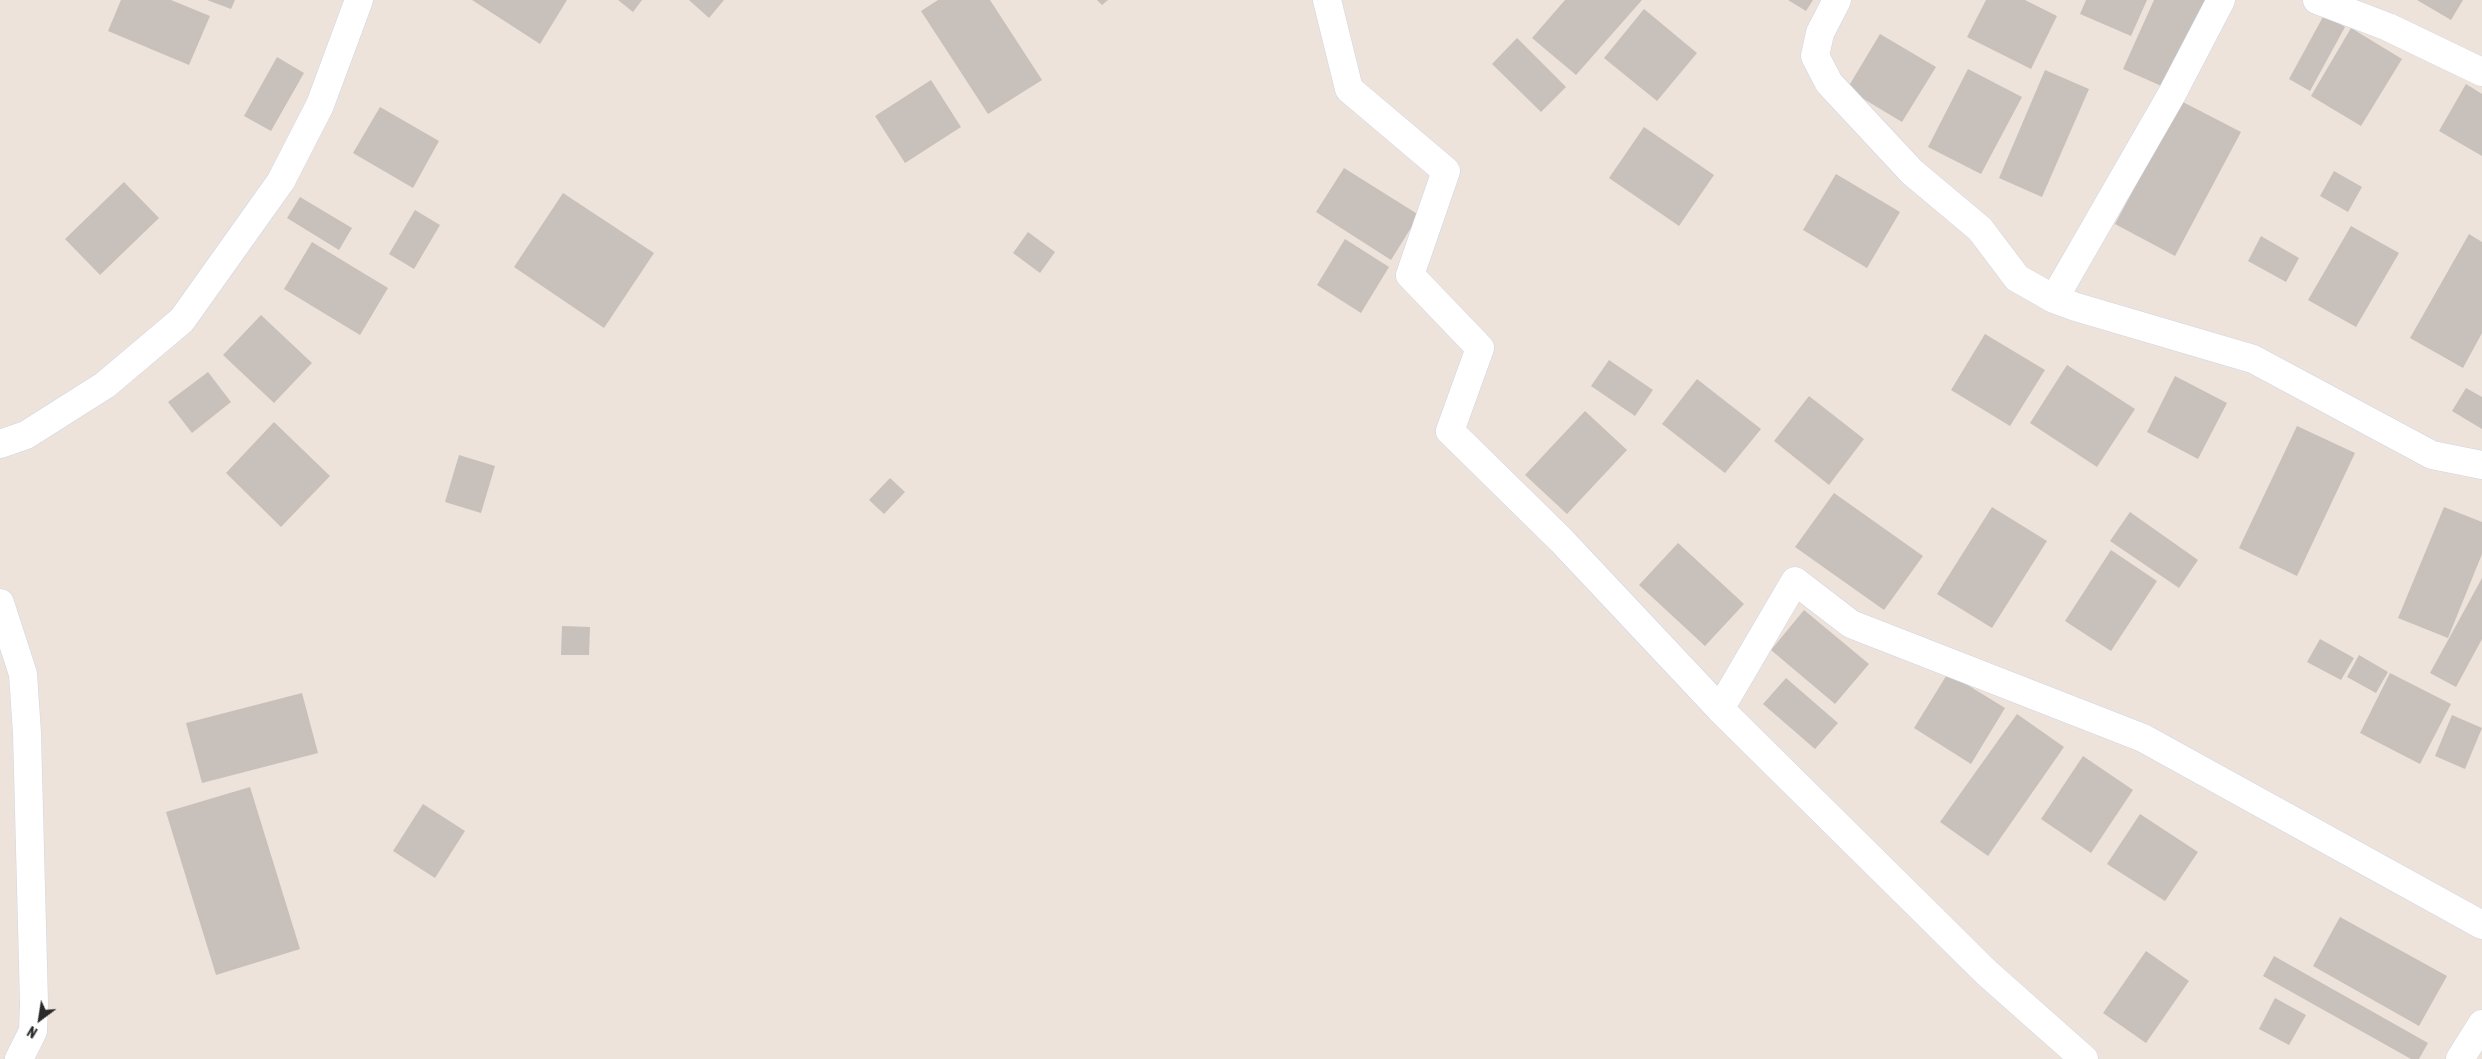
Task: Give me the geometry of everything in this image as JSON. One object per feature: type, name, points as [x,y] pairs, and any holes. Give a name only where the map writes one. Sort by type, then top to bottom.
[{"type":"street","points":[[0,444],[26,436],[105,385],[182,320],[281,181],[320,105],[358,0]]},
{"type":"street","points":[[1327,0],[1349,89],[1446,171],[1410,275],[1480,348],[1450,431],[1562,541],[1720,709],[1987,973],[2084,1059]]},
{"type":"street","points":[[1837,0],[1820,33],[1815,56],[1828,84],[1912,172],[1980,229],[2017,278],[2054,299],[2253,359],[2432,455],[2482,465]]},
{"type":"street","points":[[2054,299],[2173,92],[2221,0]]},
{"type":"street","points":[[2317,0],[2388,27],[2482,72]]},
{"type":"street","points":[[1720,709],[1795,581],[1851,624],[2143,738],[2482,925]]},
{"type":"street","points":[[0,603],[23,674],[27,743],[33,1031],[41,1059]]},
{"type":"street","points":[[2460,1059],[2482,1024]]},
{"type":"street","points":[[19,1059],[33,1031]]},
{"type":"building","points":[[121,0],[171,0],[210,16],[189,65],[108,31]]},
{"type":"building","points":[[207,0],[235,0],[231,9]]},
{"type":"building","points":[[472,0],[567,0],[540,44]]},
{"type":"building","points":[[618,0],[642,0],[633,12]]},
{"type":"building","points":[[689,0],[724,0],[709,18]]},
{"type":"building","points":[[938,0],[990,0],[1042,80],[988,114],[921,11]]},
{"type":"building","points":[[1097,0],[1108,0],[1102,5]]},
{"type":"building","points":[[1565,0],[1642,0],[1576,75],[1532,38]]},
{"type":"building","points":[[1788,0],[1813,0],[1806,11]]},
{"type":"building","points":[[1986,0],[2025,0],[2057,16],[2031,69],[1967,37]]},
{"type":"building","points":[[2086,0],[2147,0],[2131,36],[2080,14]]},
{"type":"building","points":[[2154,0],[2205,0],[2166,88],[2123,69]]},
{"type":"building","points":[[2417,0],[2463,0],[2451,20]]},
{"type":"building","points":[[1644,9],[1697,53],[1657,101],[1604,58]]},
{"type":"building","points":[[2324,15],[2345,27],[2310,91],[2289,79]]},
{"type":"building","points":[[2351,28],[2402,59],[2361,126],[2311,96]]},
{"type":"building","points":[[1880,34],[1936,67],[1902,122],[1847,89]]},
{"type":"building","points":[[1517,38],[1566,87],[1541,112],[1492,64]]},
{"type":"building","points":[[277,57],[304,73],[271,131],[244,116]]},
{"type":"building","points":[[1968,69],[2022,97],[1981,174],[1928,147]]},
{"type":"building","points":[[2045,70],[2089,89],[2042,197],[1999,178]]},
{"type":"building","points":[[931,80],[961,127],[905,163],[875,116]]},
{"type":"building","points":[[2466,84],[2482,94],[2482,156],[2439,131]]},
{"type":"building","points":[[2181,101],[2241,132],[2175,256],[2115,224]]},
{"type":"building","points":[[380,107],[439,141],[413,188],[353,153]]},
{"type":"building","points":[[1644,127],[1714,175],[1679,226],[1609,178]]},
{"type":"building","points":[[1344,168],[1419,215],[1391,260],[1316,212]]},
{"type":"building","points":[[2334,171],[2362,187],[2348,212],[2320,196]]},
{"type":"building","points":[[1836,174],[1900,212],[1867,268],[1803,230]]},
{"type":"building","points":[[124,182],[159,218],[100,275],[65,239]]},
{"type":"building","points":[[563,193],[654,253],[604,328],[514,267]]},
{"type":"building","points":[[300,197],[352,228],[339,250],[287,218]]},
{"type":"building","points":[[415,210],[440,225],[414,269],[389,254]]},
{"type":"building","points":[[2351,226],[2399,253],[2356,327],[2308,300]]},
{"type":"building","points":[[1028,232],[1055,252],[1040,273],[1013,253]]},
{"type":"building","points":[[2469,234],[2482,242],[2482,333],[2463,368],[2410,338]]},
{"type":"building","points":[[2261,236],[2299,258],[2286,282],[2248,261]]},
{"type":"building","points":[[1345,239],[1389,267],[1361,313],[1317,285]]},
{"type":"building","points":[[312,242],[388,288],[360,335],[284,289]]},
{"type":"building","points":[[261,315],[312,363],[274,403],[223,355]]},
{"type":"building","points":[[1985,334],[2045,370],[2010,426],[1951,390]]},
{"type":"building","points":[[1609,360],[1653,390],[1635,416],[1591,386]]},
{"type":"building","points":[[2067,365],[2135,409],[2097,467],[2030,423]]},
{"type":"building","points":[[208,372],[231,402],[192,433],[168,402]]},
{"type":"building","points":[[2175,376],[2227,403],[2198,459],[2147,432]]},
{"type":"building","points":[[1697,379],[1761,429],[1725,473],[1662,424]]},
{"type":"building","points":[[2466,388],[2482,397],[2482,429],[2452,411]]},
{"type":"building","points":[[1809,396],[1864,439],[1829,485],[1774,441]]},
{"type":"building","points":[[1585,411],[1627,450],[1567,514],[1525,475]]},
{"type":"building","points":[[274,422],[330,476],[281,527],[226,473]]},
{"type":"building","points":[[2297,426],[2355,453],[2297,576],[2239,548]]},
{"type":"building","points":[[459,455],[495,466],[481,513],[445,502]]},
{"type":"building","points":[[890,478],[905,492],[884,514],[869,500]]},
{"type":"building","points":[[1834,493],[1923,556],[1884,610],[1795,547]]},
{"type":"building","points":[[1992,507],[2047,541],[1992,628],[1937,594]]},
{"type":"building","points":[[2444,507],[2482,522],[2482,554],[2448,638],[2398,618]]},
{"type":"building","points":[[2130,512],[2198,560],[2179,588],[2110,541]]},
{"type":"building","points":[[1678,543],[1744,604],[1705,646],[1639,585]]},
{"type":"building","points":[[2111,550],[2157,581],[2111,651],[2065,621]]},
{"type":"building","points":[[2482,578],[2482,639],[2456,687],[2430,673]]},
{"type":"building","points":[[1804,610],[1869,664],[1835,704],[1771,650]]},
{"type":"building","points":[[562,626],[590,627],[589,655],[561,655]]},
{"type":"building","points":[[2320,639],[2354,658],[2341,680],[2307,662]]},
{"type":"building","points":[[2359,655],[2388,672],[2376,693],[2347,677]]},
{"type":"building","points":[[1948,673],[2005,708],[1971,764],[1914,728]]},
{"type":"building","points":[[2390,673],[2451,704],[2420,764],[2360,733]]},
{"type":"building","points":[[1786,678],[1838,723],[1815,749],[1763,704]]},
{"type":"building","points":[[302,693],[318,753],[202,783],[186,723]]},
{"type":"building","points":[[2017,714],[2064,747],[1988,856],[1940,822]]},
{"type":"building","points":[[2452,715],[2482,728],[2465,769],[2435,756]]},
{"type":"building","points":[[2083,756],[2133,790],[2091,853],[2041,819]]},
{"type":"building","points":[[250,787],[300,949],[216,975],[166,812]]},
{"type":"building","points":[[423,804],[465,831],[435,878],[393,851]]},
{"type":"building","points":[[2140,814],[2198,852],[2165,901],[2107,864]]},
{"type":"building","points":[[2340,917],[2447,976],[2419,1026],[2313,966]]},
{"type":"building","points":[[2146,951],[2189,981],[2146,1043],[2103,1013]]},
{"type":"building","points":[[2274,956],[2428,1043],[2419,1059],[2411,1059],[2263,976]]},
{"type":"building","points":[[2275,998],[2306,1015],[2289,1045],[2259,1029]]}]
